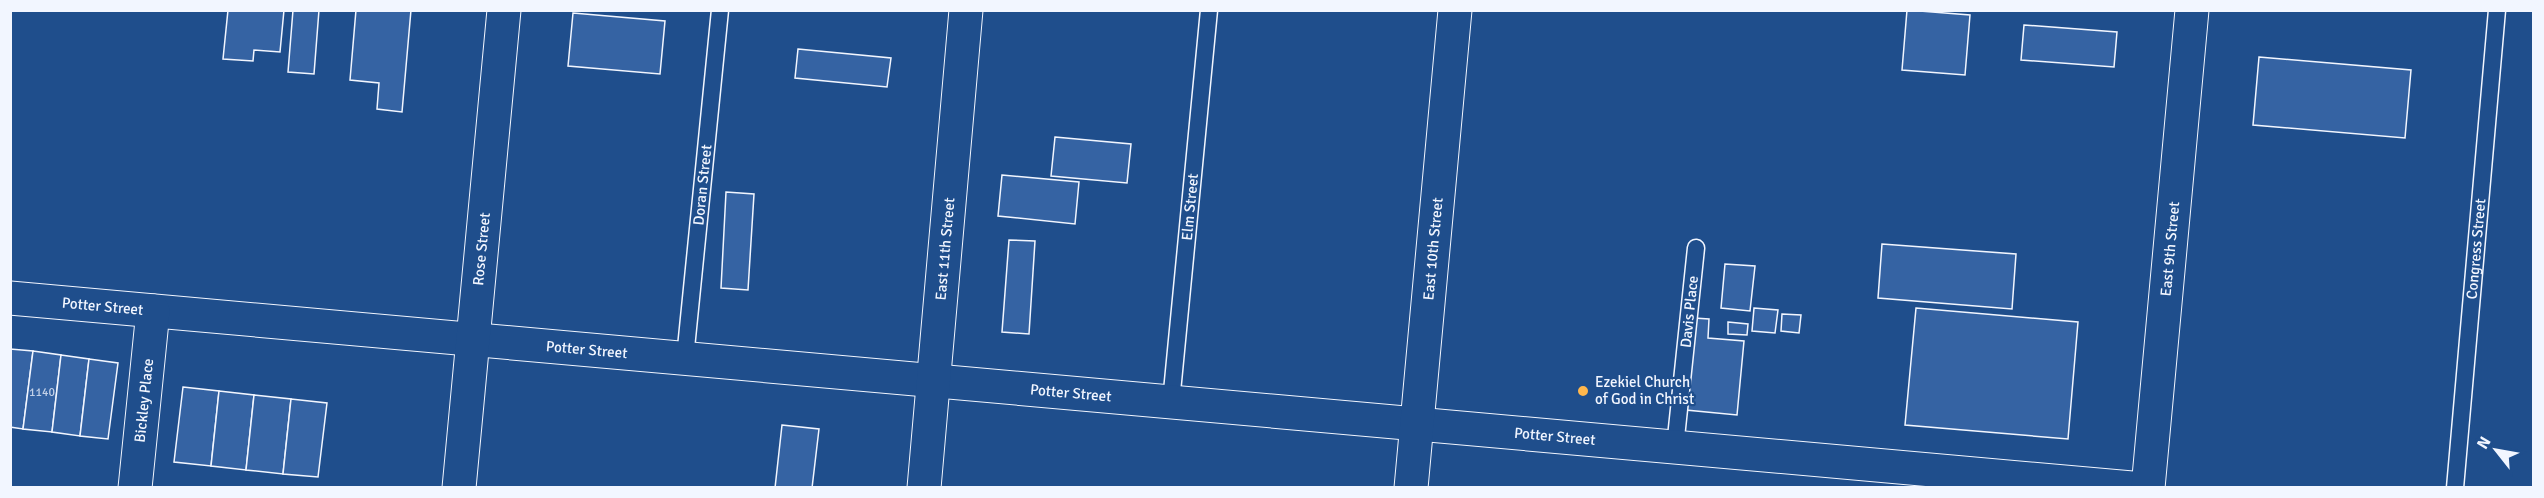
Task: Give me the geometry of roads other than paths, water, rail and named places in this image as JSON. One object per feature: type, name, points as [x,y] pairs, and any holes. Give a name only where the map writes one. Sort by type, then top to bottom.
[{"type":"street","name":"Rose Street","points":[[459,488],[504,10]]},
{"type":"street","name":"East 11th Street","points":[[924,488],[966,10]]},
{"type":"street","name":"East 10th Street","points":[[1411,488],[1455,10]]},
{"type":"street","name":"East 9th Street","points":[[2148,488],[2192,10]]},
{"type":"street","name":"Potter Street","points":[[10,298],[2132,488]]},
{"type":"street","name":"Bickley Place","points":[[135,488],[153,311]]},
{"type":"lane","name":"Doran Street","points":[[685,358],[720,10]]},
{"type":"lane","name":"Elm Street","points":[[1171,402],[1209,10]]},
{"type":"lane","name":"Congress Street","points":[[2455,488],[2497,10]]},
{"type":"lane","name":"Davis Place","points":[[1675,447],[1696,248]]},
{"type":"place","name":"Ezekiel Church of God in Christ","points":[[1583,391]]}]
